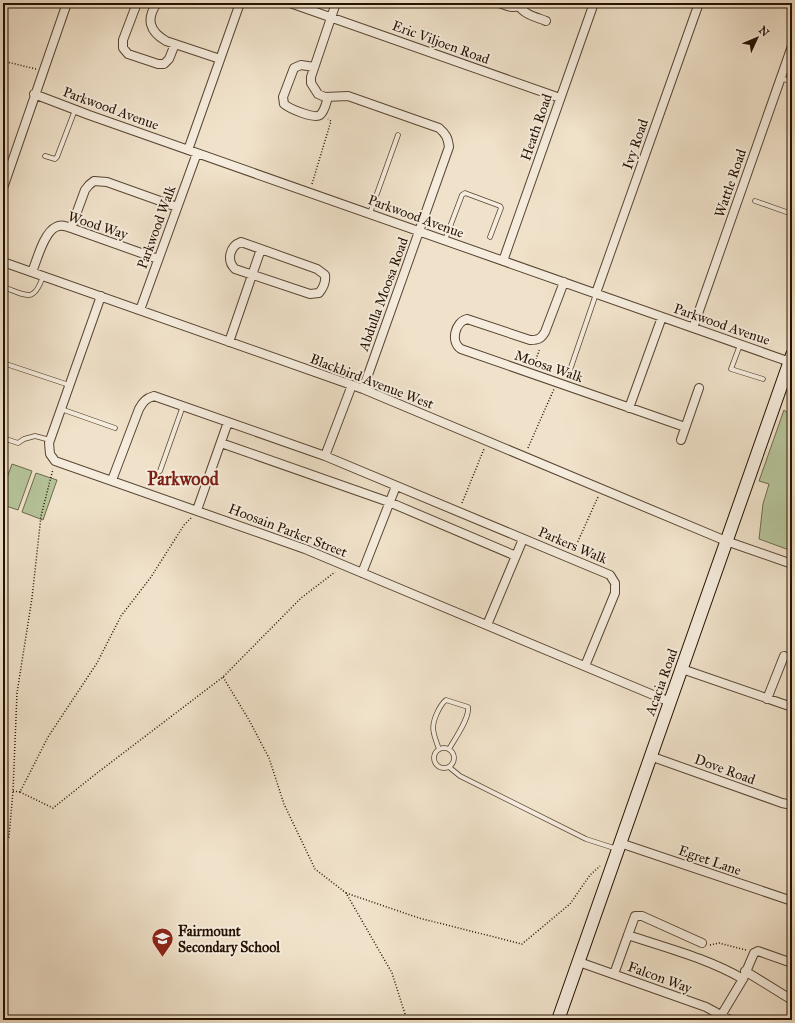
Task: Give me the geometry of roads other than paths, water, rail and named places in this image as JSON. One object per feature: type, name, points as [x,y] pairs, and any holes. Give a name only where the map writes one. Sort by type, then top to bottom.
[{"type":"street","points":[[3,188],[34,94],[67,3]]},
{"type":"street","points":[[136,3],[123,40],[123,48],[128,54],[158,64],[164,64],[169,59],[175,44]]},
{"type":"street","points":[[157,3],[151,12],[150,18],[153,28],[160,37],[175,44],[220,59]]},
{"type":"street","points":[[188,150],[240,3]]},
{"type":"street","name":"Eric Viljoen Road","points":[[290,3],[560,98]]},
{"type":"street","points":[[314,68],[300,65],[294,68],[282,100],[284,104],[292,109],[313,116],[323,112],[328,97],[318,94],[314,89],[311,77],[336,3]]},
{"type":"street","points":[[499,3],[510,7],[521,5],[522,11],[546,21]]},
{"type":"street","name":"Heath Road","points":[[503,261],[594,3]]},
{"type":"street","name":"Ivy Road","points":[[596,293],[699,3]]},
{"type":"street","name":"Wattle Road","points":[[692,328],[781,78],[790,58],[792,46]]},
{"type":"street","name":"Parkwood Avenue","points":[[34,94],[75,110],[692,328],[740,344],[791,358]]},
{"type":"street","name":"Abdulla Moosa Road","points":[[328,97],[353,97],[439,128],[446,135],[449,147],[448,154],[363,389]]},
{"type":"street","name":"Parkwood Walk","points":[[140,310],[197,153]]},
{"type":"street","points":[[71,228],[85,190],[89,184],[94,181],[107,182],[178,207]]},
{"type":"street","name":"Wood Way","points":[[32,272],[44,241],[52,229],[61,225],[158,259]]},
{"type":"street","points":[[241,242],[318,269],[325,275],[325,283],[319,293],[314,294],[252,276],[233,267],[230,260],[231,250],[234,246],[241,242]]},
{"type":"street","points":[[229,342],[261,249]]},
{"type":"street","name":"Blackbird Avenue West","points":[[3,262],[363,389],[726,541],[792,564]]},
{"type":"street","name":"Moosa Walk","points":[[564,282],[545,332],[538,340],[530,340],[467,320],[462,322],[454,336],[455,343],[461,349],[685,427]]},
{"type":"street","points":[[50,440],[101,296]]},
{"type":"street","points":[[629,408],[662,317]]},
{"type":"street","name":"Acacia Road","points":[[558,1020],[791,358]]},
{"type":"street","points":[[325,456],[352,385]]},
{"type":"street","points":[[681,440],[699,388]]},
{"type":"street","name":"Parkers Walk","points":[[112,480],[138,409],[142,402],[147,398],[154,396],[325,456],[610,575],[614,579],[616,587],[615,593],[585,666]]},
{"type":"street","points":[[197,510],[228,422]]},
{"type":"street","name":"Hoosain Parker Street","points":[[50,440],[48,448],[55,461],[305,549],[670,702]]},
{"type":"street","points":[[221,443],[389,502],[516,556]]},
{"type":"street","points":[[362,573],[396,486]]},
{"type":"street","name":"Parkers Walk","points":[[487,625],[523,538]]},
{"type":"street","points":[[767,699],[784,656]]},
{"type":"street","points":[[682,669],[792,707]]},
{"type":"street","name":"Dove Road","points":[[650,756],[782,803],[792,805]]},
{"type":"street","name":"Egret Lane","points":[[619,846],[792,901]]},
{"type":"street","points":[[614,974],[635,916],[642,916],[702,942]]},
{"type":"street","points":[[628,934],[744,975],[792,1000]]},
{"type":"street","points":[[722,1014],[744,975],[754,953],[758,951],[792,963]]},
{"type":"street","name":"Falcon Way","points":[[579,962],[706,1007],[722,1014],[730,1020]]},
{"type":"lane","points":[[781,78],[792,82]]},
{"type":"lane","points":[[46,156],[55,159],[57,157],[75,110]]},
{"type":"lane","points":[[370,213],[398,135]]},
{"type":"lane","points":[[445,240],[462,195],[465,193],[500,206],[501,208],[490,237]]},
{"type":"lane","points":[[755,201],[792,214]]},
{"type":"lane","points":[[3,287],[29,295],[34,294],[39,289],[43,276]]},
{"type":"lane","points":[[570,370],[596,293]]},
{"type":"lane","points":[[740,344],[731,369],[763,379]]},
{"type":"lane","points":[[3,362],[70,385]]},
{"type":"lane","points":[[160,471],[183,406]]},
{"type":"lane","points":[[61,410],[116,428]]},
{"type":"lane","points":[[3,438],[18,443],[24,439],[35,436],[50,440]]},
{"type":"lane","points":[[439,749],[432,728],[434,719],[443,702],[446,700],[468,707],[468,711],[462,726],[449,749]]},
{"type":"lane","points":[[449,768],[452,765],[454,758],[452,752],[449,749],[439,749],[436,751],[433,758],[436,765],[442,769],[449,768],[460,776],[586,839],[619,846]]},
{"type":"place","name":"Fairmount Secondary School","points":[[163,958]]},
{"type":"district","name":"Parkwood","points":[[183,479]]}]
